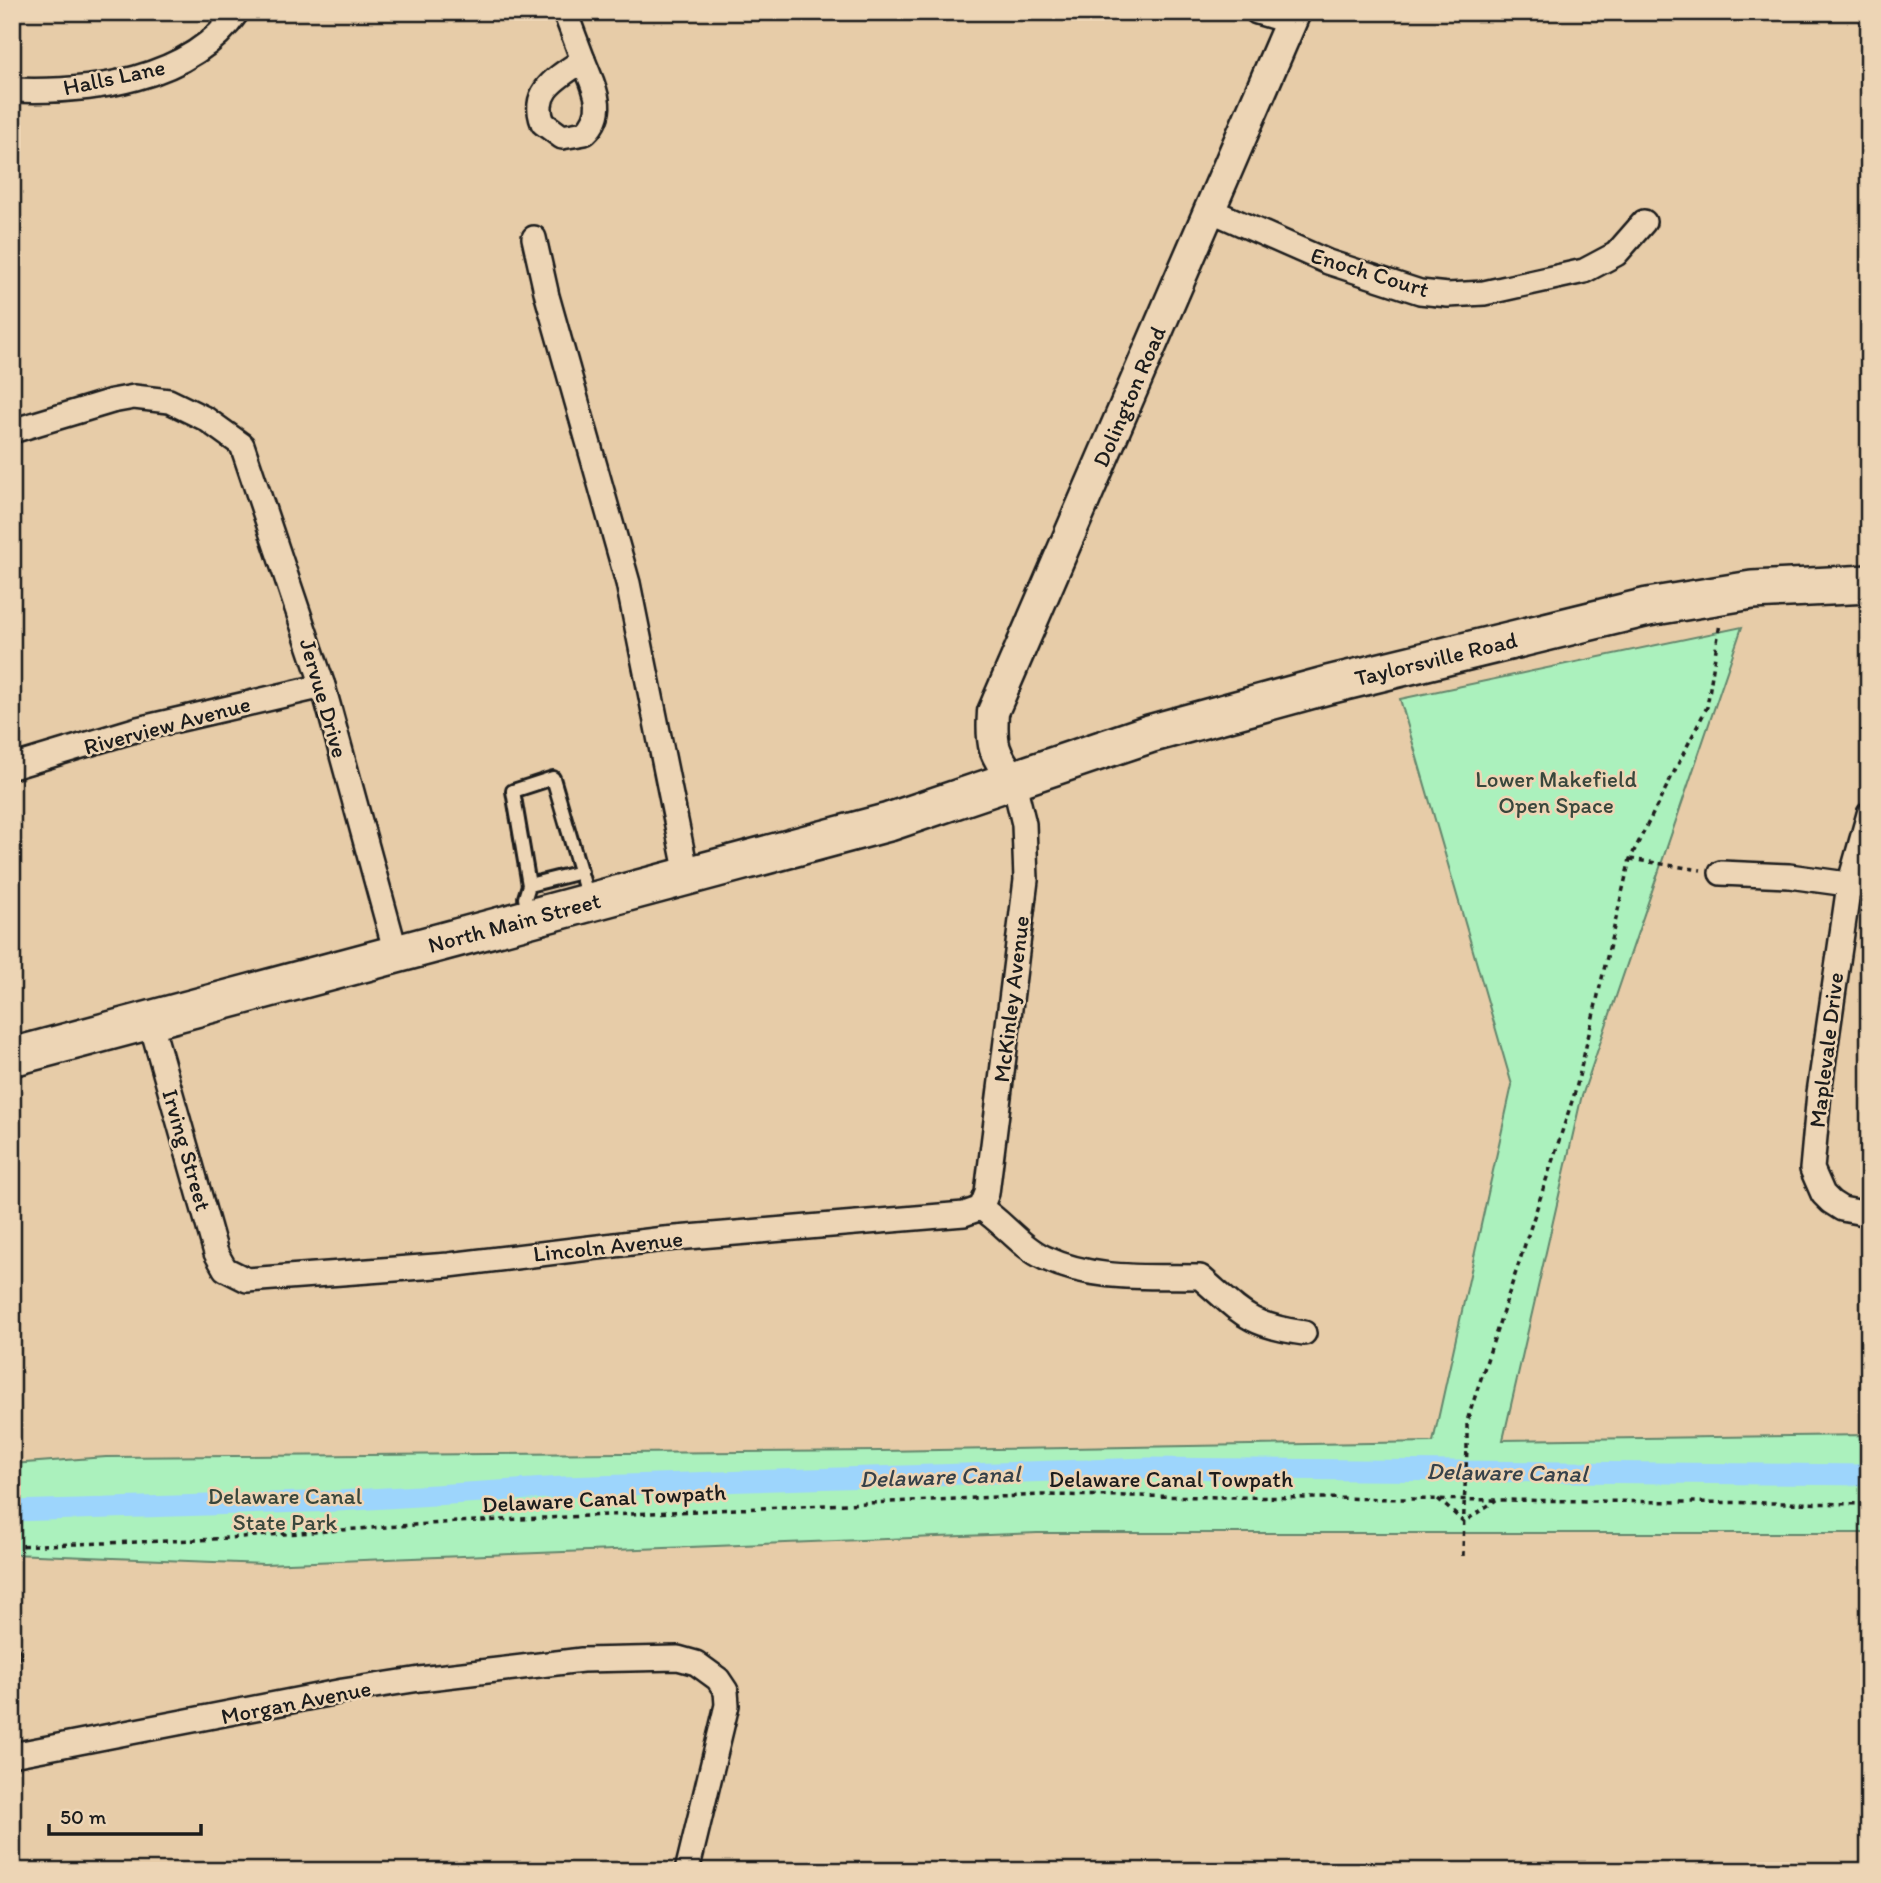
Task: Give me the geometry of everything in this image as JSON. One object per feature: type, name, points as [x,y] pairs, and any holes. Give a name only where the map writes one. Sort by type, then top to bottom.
[{"type":"main road","name":"Taylorsville Road","points":[[1013,779],[1149,734],[1328,685],[1647,607],[1790,587],[1869,584]]},
{"type":"main road","name":"North Main Street","points":[[12,1057],[396,953],[529,901],[585,887],[687,876],[890,822],[1013,779]]},
{"type":"street","name":"Halls Lane","points":[[12,90],[70,90],[160,70],[194,55],[214,39],[237,12]]},
{"type":"street","points":[[565,12],[583,60]]},
{"type":"street","points":[[1257,12],[1293,17]]},
{"type":"street","name":"Dolington Road","points":[[1013,779],[995,756],[992,737],[993,712],[1293,17]]},
{"type":"street","name":"Enoch Court","points":[[1210,210],[1328,262],[1420,292],[1448,295],[1484,293],[1584,271],[1616,254],[1644,222]]},
{"type":"street","points":[[534,237],[547,296],[628,583],[687,876]]},
{"type":"street","name":"Jervue Drive","points":[[12,431],[134,397],[169,401],[206,419],[242,445],[323,686],[396,953]]},
{"type":"street","name":"Riverview Avenue","points":[[12,767],[138,729],[323,686]]},
{"type":"street","name":"McKinley Avenue","points":[[986,1211],[1026,880],[1024,824],[1013,779]]},
{"type":"street","name":"Maplevale Drive","points":[[1869,814],[1859,886],[1819,1093],[1812,1169],[1823,1194],[1831,1202],[1842,1209],[1869,1214]]},
{"type":"street","points":[[1721,873],[1789,876],[1859,886]]},
{"type":"street","name":"Irving Street","points":[[150,1020],[216,1253],[225,1269],[234,1275]]},
{"type":"street","points":[[986,1211],[1023,1244],[1045,1258],[1109,1276],[1200,1277],[1250,1320],[1270,1328],[1304,1333]]},
{"type":"street","name":"Lincoln Avenue","points":[[234,1275],[265,1281],[449,1265],[664,1239],[986,1211]]},
{"type":"street","name":"Morgan Avenue","points":[[12,1755],[369,1687],[582,1660],[678,1658],[708,1670],[726,1691],[727,1705],[687,1871]]},
{"type":"lane","points":[[529,901],[513,791],[554,778],[585,887]]},
{"type":"path","points":[[1463,1556],[1467,1422],[1576,1089],[1630,859],[1707,708],[1725,594]]},
{"type":"path","points":[[1630,859],[1721,873]]},
{"type":"path","name":"Delaware Canal Towpath","points":[[12,1546],[198,1539],[471,1521],[838,1507],[1027,1496],[1869,1504]]},
{"type":"path","points":[[1437,1499],[1464,1522]]},
{"type":"path","points":[[1464,1522],[1497,1499]]},
{"type":"green space","name":"Delaware Canal State Park","points":[[1742,627],[1581,1099],[1503,1440],[1869,1435],[1869,1533],[1037,1533],[264,1564],[12,1554],[12,1464],[106,1457],[880,1451],[1433,1442],[1512,1085],[1400,699]]},
{"type":"waterway","name":"Delaware Canal","points":[[12,1511],[338,1501],[563,1487],[1149,1468],[1869,1475]]},
{"type":"park label","name":"Lower Makefield Open Space","points":[[1556,792]]}]
